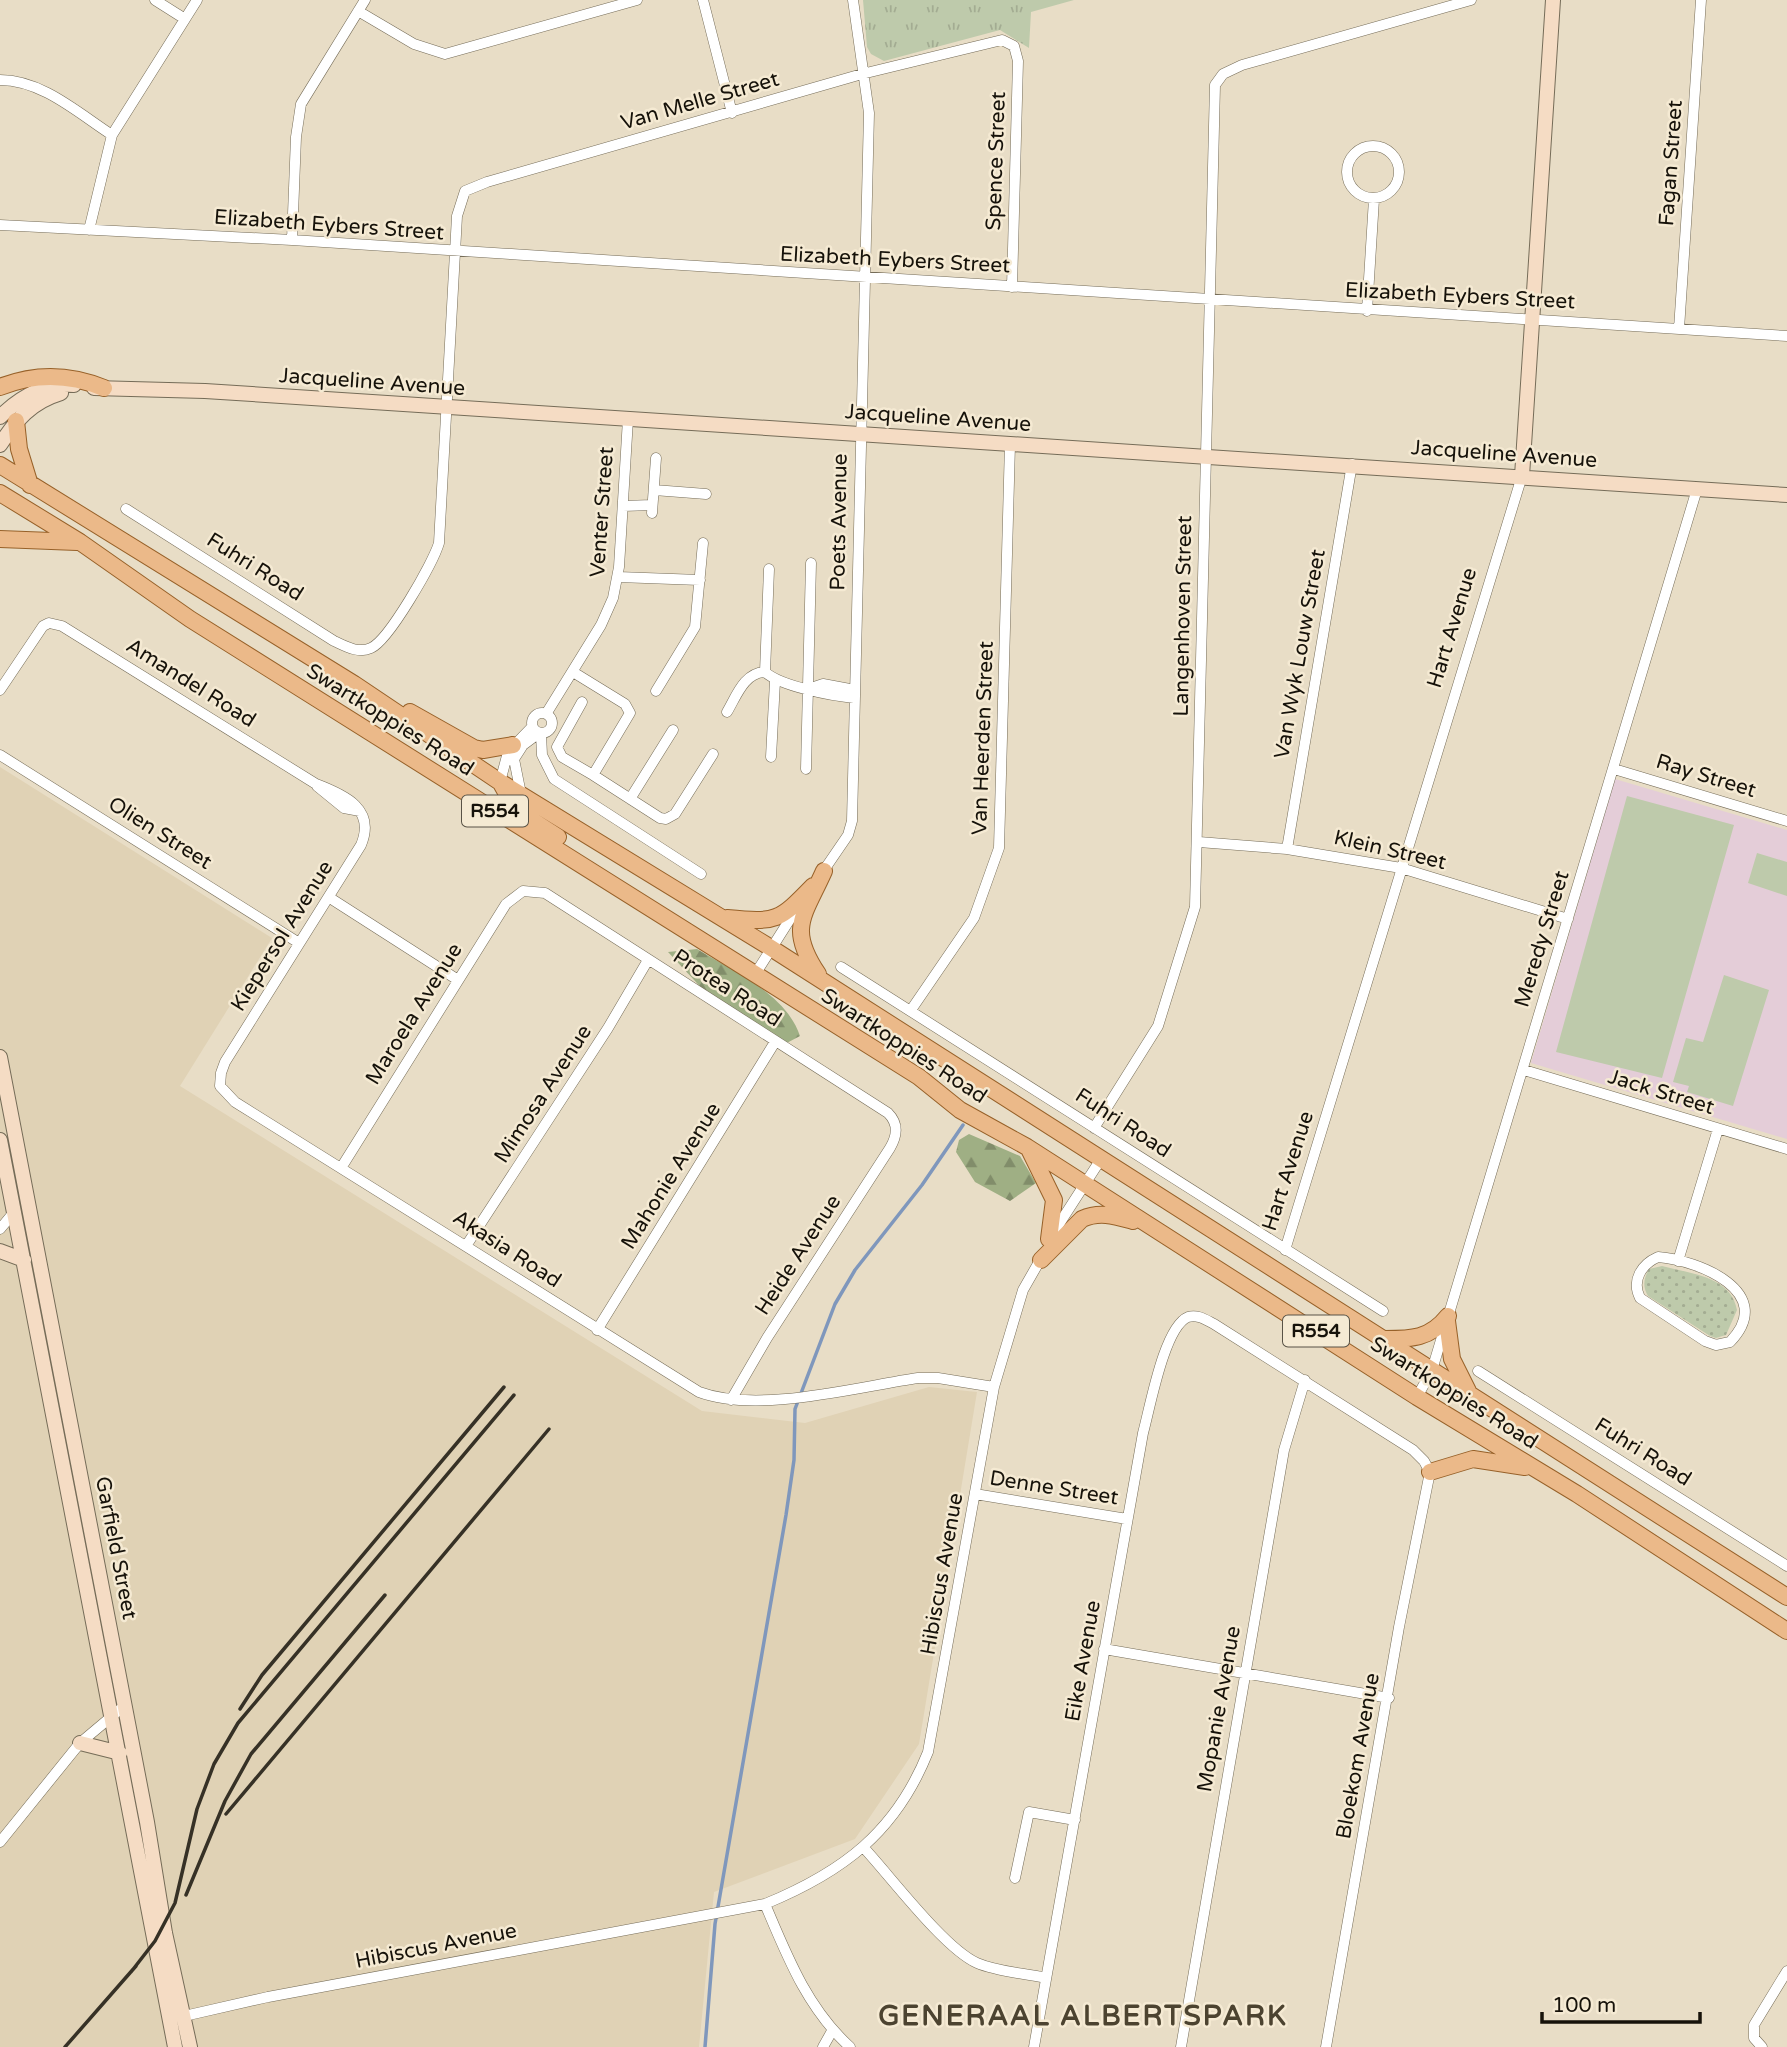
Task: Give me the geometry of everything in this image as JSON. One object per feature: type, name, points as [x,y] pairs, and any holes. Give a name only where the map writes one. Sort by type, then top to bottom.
[{"type":"main road","points":[[0,387],[23,379],[46,376],[78,379],[104,388]]},
{"type":"main road","points":[[8,419],[30,485]]},
{"type":"main road","name":"Swartkoppies Road","points":[[0,465],[354,684],[500,782],[771,948],[1379,1339],[1432,1370],[1787,1597]]},
{"type":"main road","name":"Swartkoppies Road","points":[[0,494],[80,542],[190,619],[754,976],[919,1077],[960,1110],[1027,1147],[1142,1223],[1538,1469],[1787,1631]]},
{"type":"main road","points":[[0,539],[80,542]]},
{"type":"main road","points":[[354,684],[474,748],[483,750],[518,745]]},
{"type":"main road","points":[[500,782],[516,810],[581,856],[592,871]]},
{"type":"main road","points":[[823,981],[806,956],[799,933],[824,871]]},
{"type":"main road","points":[[721,918],[759,921],[782,917],[813,886]]},
{"type":"main road","points":[[1027,1147],[1055,1200],[1049,1240]]},
{"type":"main road","points":[[1041,1260],[1082,1219],[1090,1215],[1105,1214],[1142,1223]]},
{"type":"main road","points":[[1379,1339],[1423,1337],[1436,1331],[1448,1318]]},
{"type":"main road","points":[[1448,1318],[1452,1359],[1473,1397]]},
{"type":"main road","points":[[1430,1472],[1484,1459],[1538,1469]]},
{"type":"street","points":[[155,0],[185,19]]},
{"type":"street","points":[[89,230],[112,135],[197,0]]},
{"type":"street","points":[[292,240],[296,137],[301,104],[365,0]]},
{"type":"street","points":[[358,11],[422,48],[444,54],[637,0]]},
{"type":"street","points":[[703,0],[732,113]]},
{"type":"street","name":"Poets Avenue","points":[[754,976],[852,826],[869,113],[853,0]]},
{"type":"street","name":"Langenhoven Street","points":[[1094,1128],[1147,1046],[1165,1008],[1193,921],[1199,842],[1209,299],[1216,82],[1223,74],[1242,65],[1471,0]]},
{"type":"street","name":"Hart Avenue","points":[[1285,1250],[1522,476],[1553,0]]},
{"type":"street","name":"Fagan Street","points":[[1679,329],[1701,0]]},
{"type":"street","name":"Van Melle Street","points":[[366,650],[385,635],[436,554],[441,530],[455,252],[458,209],[462,195],[470,188],[862,74],[982,43],[1008,41]]},
{"type":"street","name":"Spence Street","points":[[1008,41],[1015,48],[1018,61],[1012,286]]},
{"type":"street","points":[[0,80],[19,81],[38,88],[112,135]]},
{"type":"street","points":[[1373,146],[1381,147],[1395,159],[1399,176],[1391,192],[1374,199],[1366,198],[1352,189],[1346,173],[1351,157],[1357,151],[1373,146]]},
{"type":"street","points":[[1367,311],[1374,199]]},
{"type":"street","name":"Elizabeth Eybers Street","points":[[0,225],[292,240],[866,279],[1787,336]]},
{"type":"street","name":"Jacqueline Avenue","points":[[0,445],[8,419],[44,399],[86,387],[205,391],[447,409],[1352,464],[1787,495]]},
{"type":"street","name":"Venter Street","points":[[546,715],[606,617],[618,577],[628,419]]},
{"type":"street","name":"Van Heerden Street","points":[[911,1010],[974,918],[999,848],[1010,444]]},
{"type":"street","points":[[623,506],[652,509],[656,457]]},
{"type":"street","name":"Van Wyk Louw Street","points":[[1287,849],[1352,464]]},
{"type":"street","name":"Meredy Street","points":[[1417,1396],[1432,1370],[1697,489]]},
{"type":"street","points":[[654,490],[706,494]]},
{"type":"street","name":"Fuhri Road","points":[[126,509],[334,641],[349,648],[366,650]]},
{"type":"street","points":[[656,691],[694,632],[702,543]]},
{"type":"street","points":[[806,769],[811,563]]},
{"type":"street","points":[[765,672],[769,569]]},
{"type":"street","points":[[618,577],[700,580]]},
{"type":"street","name":"Amandel Road","points":[[0,690],[43,626],[55,623],[69,629],[316,784],[344,808],[360,811]]},
{"type":"street","points":[[573,672],[625,704],[630,713],[593,775]]},
{"type":"street","points":[[727,712],[746,680],[755,673],[765,672],[775,681],[810,687],[821,694],[855,694]]},
{"type":"street","points":[[771,757],[775,681]]},
{"type":"street","points":[[582,702],[556,747],[562,757],[660,818],[671,818],[713,754]]},
{"type":"street","points":[[500,782],[508,752],[537,731],[551,728],[551,720],[546,715],[535,715],[537,731],[542,755],[555,779],[574,794],[701,874]]},
{"type":"street","points":[[630,799],[673,730]]},
{"type":"street","points":[[518,745],[542,755]]},
{"type":"street","points":[[518,745],[514,771],[521,794]]},
{"type":"street","name":"Olien Street","points":[[0,755],[299,943]]},
{"type":"street","name":"Ray Street","points":[[1614,769],[1787,821]]},
{"type":"street","name":"Kiepersol Avenue","points":[[220,1080],[225,1062],[330,898],[366,834],[366,821],[360,811]]},
{"type":"street","name":"Klein Street","points":[[1199,842],[1287,849],[1401,868],[1568,919]]},
{"type":"street","name":"Protea Road","points":[[527,890],[545,893],[888,1113],[896,1131]]},
{"type":"street","name":"Maroela Avenue","points":[[341,1168],[506,904],[512,897],[527,890]]},
{"type":"street","points":[[330,898],[458,980]]},
{"type":"street","name":"Mimosa Avenue","points":[[466,1246],[593,1051],[648,960]]},
{"type":"street","name":"Fuhri Road","points":[[841,967],[1383,1311]]},
{"type":"street","name":"Mahonie Avenue","points":[[597,1330],[775,1042]]},
{"type":"street","name":"Garfield Street","points":[[0,1058],[28,1204],[61,1411],[176,2018],[175,2047]]},
{"type":"street","name":"Jack Street","points":[[1524,1070],[1787,1149]]},
{"type":"street","name":"Akasia Road","points":[[220,1080],[224,1091],[235,1102],[673,1379],[714,1398],[731,1400],[808,1395],[918,1378],[938,1378],[994,1387]]},
{"type":"street","points":[[1678,1261],[1718,1129]]},
{"type":"street","name":"Heide Avenue","points":[[731,1400],[766,1338],[890,1148],[896,1131]]},
{"type":"street","name":"Garfield Street","points":[[0,1140],[24,1260],[61,1411]]},
{"type":"street","name":"Hibiscus Avenue","points":[[176,2018],[268,1997],[765,1904],[806,1887],[864,1848],[887,1823],[911,1789],[928,1752],[994,1387],[1023,1290],[1041,1260],[1049,1240],[1101,1159]]},
{"type":"street","points":[[0,1229],[14,1212],[28,1204]]},
{"type":"street","points":[[0,1251],[24,1260]]},
{"type":"street","points":[[1658,1257],[1678,1261],[1722,1277],[1739,1292],[1743,1318],[1730,1342],[1716,1345],[1705,1341],[1640,1298],[1637,1282],[1643,1267],[1658,1257]]},
{"type":"street","name":"Eike Avenue","points":[[1034,2047],[1143,1433],[1172,1336],[1177,1326],[1190,1317],[1214,1324],[1305,1380]]},
{"type":"street","name":"Fuhri Road","points":[[1478,1371],[1787,1566]]},
{"type":"street","points":[[1305,1380],[1413,1450],[1430,1472]]},
{"type":"street","name":"Mopanie Avenue","points":[[1181,2047],[1284,1450],[1305,1380]]},
{"type":"street","name":"Bloekom Avenue","points":[[1326,2047],[1389,1698],[1399,1627],[1430,1472]]},
{"type":"street","name":"Denne Street","points":[[975,1494],[1127,1519]]},
{"type":"street","points":[[1104,1649],[1245,1671],[1389,1698]]},
{"type":"street","points":[[0,1842],[80,1743],[118,1709]]},
{"type":"street","name":"Garfield Street","points":[[118,1709],[120,1753],[176,2018],[190,2047]]},
{"type":"street","points":[[80,1743],[120,1753]]},
{"type":"street","points":[[1015,1878],[1029,1812],[1075,1819]]},
{"type":"street","points":[[864,1848],[934,1926],[968,1957],[988,1966],[1046,1978]]},
{"type":"street","points":[[765,1904],[793,1970],[832,2031],[850,2047]]},
{"type":"street","points":[[1762,2047],[1754,2039],[1754,2025],[1787,1971]]},
{"type":"street","points":[[823,2047],[832,2031]]},
{"type":"shaded area","points":[[0,767],[272,938],[180,1086],[702,1411],[805,1423],[929,1387],[977,1392],[919,1744],[855,1839],[714,1892],[699,2047],[0,2047]]},
{"type":"shaded area","points":[[1615,779],[1787,830],[1787,1139],[1531,1063]]},
{"type":"green space","points":[[863,0],[1074,0],[1031,12],[1029,48],[1000,30],[884,61],[871,54],[867,47]]},
{"type":"green space","points":[[1627,796],[1734,825],[1662,1078],[1556,1052]]},
{"type":"green space","points":[[1757,853],[1787,862],[1787,896],[1748,883]]},
{"type":"green space","points":[[697,949],[742,975],[771,996],[793,1021],[800,1036],[783,1045],[708,995],[668,952]]},
{"type":"green space","points":[[1724,975],[1769,990],[1733,1106],[1687,1092],[1689,1086],[1673,1082],[1686,1038],[1703,1042]]},
{"type":"green space","points":[[969,1134],[1020,1156],[1036,1183],[1010,1201],[975,1182],[956,1152],[959,1140]]},
{"type":"green space","points":[[1662,1266],[1708,1278],[1727,1290],[1737,1310],[1726,1335],[1716,1338],[1710,1336],[1648,1296],[1644,1285],[1647,1272]]},
{"type":"waterway","points":[[705,2047],[715,1924],[786,1515],[794,1460],[795,1409],[835,1304],[855,1270],[922,1185],[963,1125]]},
{"type":"railway","points":[[240,1709],[262,1675],[504,1387]]},
{"type":"railway","points":[[131,1972],[155,1941],[175,1903],[197,1809],[214,1764],[238,1723],[514,1395]]},
{"type":"railway","points":[[226,1814],[549,1429]]},
{"type":"railway","points":[[186,1895],[225,1801],[251,1754],[385,1595]]},
{"type":"railway","points":[[65,2047],[136,1966]]},
{"type":"district","name":"GENERAAL ALBERTSPARK","points":[[1083,2016]]}]
